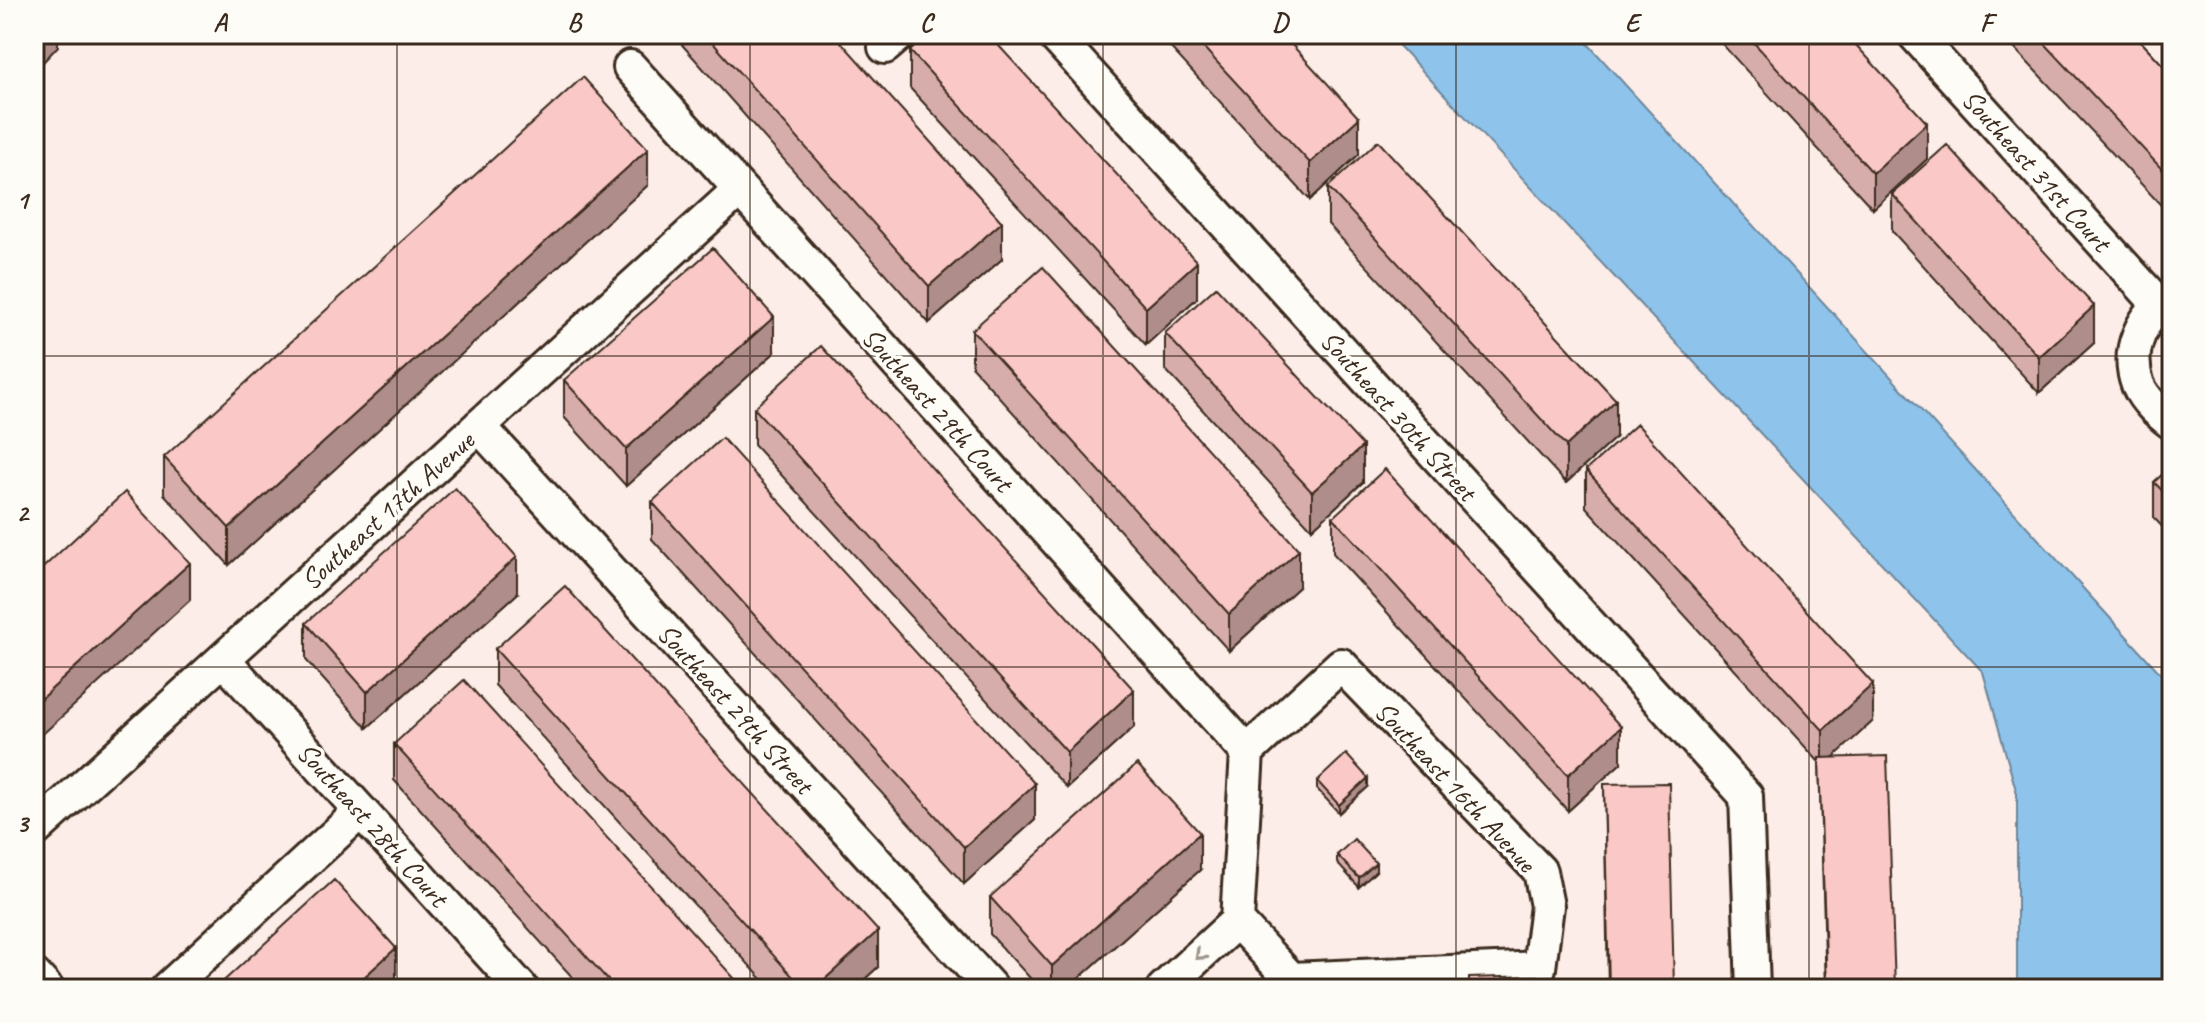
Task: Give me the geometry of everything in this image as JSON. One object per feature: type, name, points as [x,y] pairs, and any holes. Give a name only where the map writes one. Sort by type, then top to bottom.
[{"type":"street","name":"Southeast 30th Street","points":[[1053,34],[1746,796],[1753,989]]},
{"type":"street","name":"Southeast 31st Court","points":[[1914,34],[2166,301]]},
{"type":"street","name":"Southeast 29th Court","points":[[630,67],[1247,752]]},
{"type":"street","name":"Southeast 17th Avenue","points":[[34,831],[740,189]]},
{"type":"street","points":[[2166,301],[2150,314],[2138,336],[2134,360],[2138,385],[2153,409],[2172,423]]},
{"type":"street","name":"Southeast 29th Street","points":[[479,426],[992,989]]},
{"type":"street","name":"Southeast 28th Court","points":[[223,659],[522,989]]},
{"type":"street","name":"Southeast 16th Avenue","points":[[1237,921],[1285,984],[1405,981],[1539,968],[1547,906],[1540,871],[1341,665],[1247,752]]},
{"type":"street","points":[[1163,989],[1237,921],[1247,752]]},
{"type":"street","points":[[167,989],[361,811]]},
{"type":"street","points":[[34,975],[47,989]]},
{"type":"water","points":[[1388,34],[1579,34],[2172,686],[2172,989],[2017,989],[2017,794],[1983,672]]},
{"type":"building","points":[[34,34],[48,34],[34,49]]},
{"type":"building","points":[[705,34],[834,34],[1002,222],[929,286]]},
{"type":"building","points":[[929,34],[988,34],[1197,262],[1146,308],[910,51]]},
{"type":"building","points":[[1191,34],[1282,34],[1359,118],[1310,163]]},
{"type":"building","points":[[1746,34],[1846,34],[1927,123],[1873,173]]},
{"type":"building","points":[[2036,34],[2134,34],[2172,75],[2172,180]]},
{"type":"building","points":[[583,77],[648,149],[229,528],[164,457]]},
{"type":"building","points":[[1378,141],[1616,400],[1566,446],[1328,187]]},
{"type":"building","points":[[1947,145],[2094,306],[2039,357],[1892,194]]},
{"type":"building","points":[[713,248],[774,317],[626,449],[564,380]]},
{"type":"building","points":[[1043,267],[1299,550],[1229,614],[972,330]]},
{"type":"building","points":[[1216,287],[1363,446],[1312,492],[1165,333]]},
{"type":"building","points":[[821,346],[1134,690],[1067,752],[754,408]]},
{"type":"building","points":[[1637,424],[1873,684],[1823,730],[1586,470]]},
{"type":"building","points":[[722,438],[1035,784],[964,847],[652,502]]},
{"type":"building","points":[[2172,466],[2172,501],[2154,482]]},
{"type":"building","points":[[1385,469],[1621,727],[1568,775],[1333,517]]},
{"type":"building","points":[[455,488],[517,557],[367,692],[306,623]]},
{"type":"building","points":[[125,492],[190,563],[34,705],[34,576]]},
{"type":"building","points":[[565,586],[878,931],[814,989],[804,989],[495,649]]},
{"type":"building","points":[[464,680],[744,989],[616,989],[394,744]]},
{"type":"building","points":[[1346,754],[1368,778],[1339,805],[1317,781]]},
{"type":"building","points":[[1887,756],[1895,989],[1827,989],[1819,758]]},
{"type":"building","points":[[1137,764],[1200,833],[1052,966],[990,897]]},
{"type":"building","points":[[1669,783],[1674,989],[1609,989],[1604,784]]},
{"type":"building","points":[[1354,839],[1376,863],[1359,878],[1337,855]]},
{"type":"building","points":[[334,880],[396,948],[351,989],[215,989]]},
{"type":"building","points":[[1538,976],[1538,989],[1469,989],[1469,978]]},
{"type":"building","points":[[444,979],[453,989],[433,989]]}]
